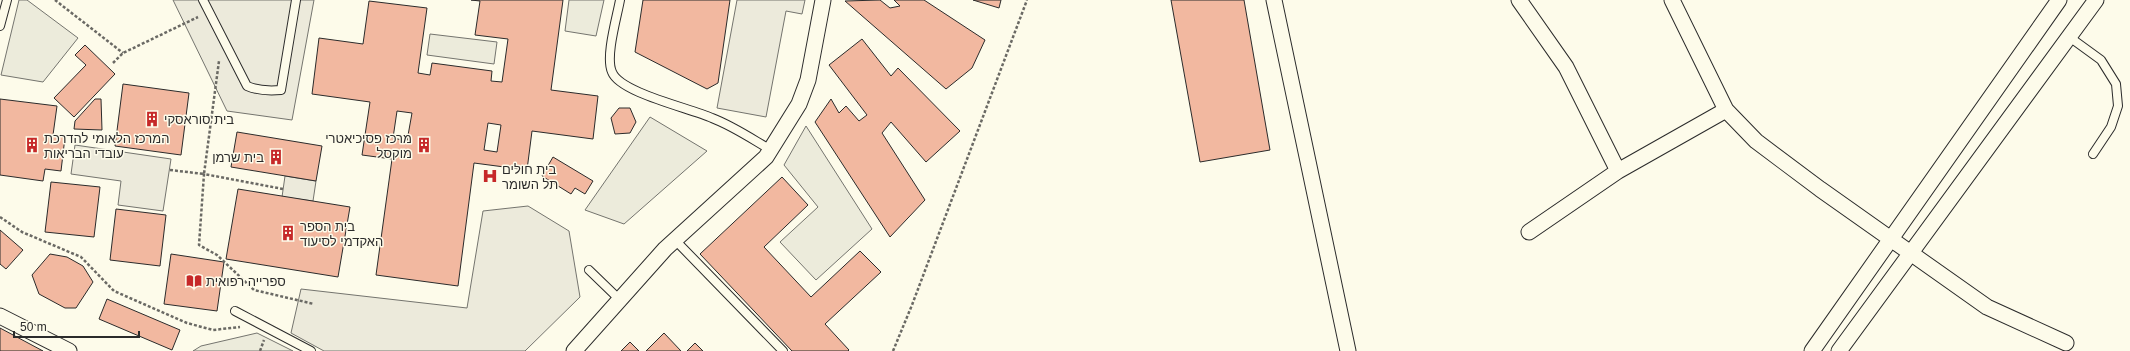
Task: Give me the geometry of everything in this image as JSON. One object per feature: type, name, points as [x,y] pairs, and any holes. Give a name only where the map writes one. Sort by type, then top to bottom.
[{"type":"street","points":[[574,351],[675,240],[766,157],[771,150],[799,104],[808,80],[823,0]]},
{"type":"street","points":[[1274,0],[1348,351]]},
{"type":"street","points":[[1519,0],[1566,67],[1618,171]]},
{"type":"street","points":[[1672,0],[1726,110],[1756,141],[1987,307],[2066,343]]},
{"type":"street","points":[[1812,351],[2059,0]]},
{"type":"street","points":[[1839,351],[2068,36],[2096,0]]},
{"type":"street","points":[[1529,232],[1618,171],[1726,110]]},
{"type":"street","points":[[0,316],[69,351]]},
{"type":"lane","points":[[0,26],[7,0]]},
{"type":"lane","points":[[203,0],[247,86],[255,90],[281,90],[296,0]]},
{"type":"lane","points":[[620,0],[611,54],[611,70],[615,78],[625,85],[651,97],[713,118],[771,150]]},
{"type":"lane","points":[[2068,36],[2101,60],[2116,84],[2118,106],[2111,126],[2093,154]]},
{"type":"lane","points":[[675,240],[783,351]]},
{"type":"lane","points":[[589,270],[620,300]]},
{"type":"lane","points":[[235,311],[311,351]]},
{"type":"path","points":[[55,0],[123,53]]},
{"type":"path","points":[[893,351],[912,305],[1027,0]]},
{"type":"path","points":[[113,63],[123,53],[209,11]]},
{"type":"path","points":[[222,38],[204,174],[200,245],[217,255],[254,290],[314,304]]},
{"type":"path","points":[[170,170],[204,174],[283,189]]},
{"type":"path","points":[[0,217],[22,232],[81,258],[114,291],[187,323],[214,330],[243,327],[254,321]]},
{"type":"shaded area","points":[[19,0],[27,0],[78,38],[43,82],[1,75]]},
{"type":"shaded area","points":[[173,0],[314,0],[292,120],[227,111]]},
{"type":"shaded area","points":[[569,0],[604,0],[596,36],[565,31]]},
{"type":"shaded area","points":[[737,0],[805,0],[802,14],[786,11],[766,117],[717,108]]},
{"type":"shaded area","points":[[430,34],[497,42],[494,64],[427,55]]},
{"type":"shaded area","points":[[650,117],[707,151],[624,224],[585,210]]},
{"type":"shaded area","points":[[806,126],[872,229],[816,280],[780,242],[818,207],[784,165]]},
{"type":"shaded area","points":[[75,145],[171,159],[163,211],[118,205],[121,181],[71,174]]},
{"type":"shaded area","points":[[285,176],[316,181],[313,201],[282,197]]},
{"type":"shaded area","points":[[528,206],[569,231],[580,297],[525,351],[324,351],[291,333],[301,289],[467,308],[483,211]]},
{"type":"shaded area","points":[[257,333],[293,351],[193,351],[201,346]]},
{"type":"building","name":"מרכז פסיכיאטרי מוקסל","points":[[471,0],[563,0],[551,90],[598,96],[593,139],[532,131],[527,170],[474,163],[458,286],[376,275],[392,159],[362,155],[370,102],[312,94],[319,38],[363,44],[369,1],[427,8],[418,73],[430,75],[432,63],[492,71],[491,81],[502,82],[508,39],[475,35],[480,1]],"holes":[[[397,111],[412,113],[407,141],[393,138]],[[488,123],[501,125],[497,152],[484,150]]]},
{"type":"building","points":[[643,0],[730,0],[718,83],[707,89],[635,52]]},
{"type":"building","points":[[880,0],[890,8],[900,6],[894,0],[924,0],[985,40],[972,68],[946,89],[845,1]]},
{"type":"building","points":[[973,0],[1001,0],[999,8]]},
{"type":"building","points":[[1171,0],[1244,0],[1270,150],[1200,162]]},
{"type":"building","points":[[862,39],[891,76],[898,68],[960,131],[926,162],[891,122],[882,133],[925,200],[890,237],[815,122],[831,99],[839,113],[846,106],[859,121],[867,115],[829,65]]},
{"type":"building","points":[[85,45],[115,74],[74,117],[54,98],[86,65],[75,55]]},
{"type":"building","name":"בית סוראסקי","points":[[123,84],[189,93],[181,155],[115,146]]},
{"type":"building","name":"המרכז הלאומי להדרכת עובדי הבריאות","points":[[0,99],[57,106],[53,135],[65,137],[61,171],[45,169],[43,181],[0,175]]},
{"type":"building","points":[[95,99],[101,99],[102,130],[74,129],[75,121]]},
{"type":"building","points":[[619,108],[630,108],[636,122],[630,133],[615,134],[611,118]]},
{"type":"building","name":"בית שרמן","points":[[237,132],[322,146],[316,181],[231,167]]},
{"type":"building","points":[[553,157],[593,181],[585,194],[575,188],[571,194],[542,176]]},
{"type":"building","points":[[782,177],[808,205],[764,247],[811,297],[860,251],[881,272],[825,324],[849,350],[848,351],[792,351],[700,254]]},
{"type":"building","points":[[51,182],[100,187],[94,237],[45,232]]},
{"type":"building","name":"בית הספר האקדמי לסיעוד","points":[[238,189],[350,207],[338,277],[226,259]]},
{"type":"building","points":[[116,209],[166,215],[160,266],[110,260]]},
{"type":"building","points":[[0,230],[23,250],[6,269],[0,264]]},
{"type":"building","points":[[50,254],[67,257],[83,266],[93,282],[76,308],[65,308],[39,294],[32,275]]},
{"type":"building","name":"ספרייה רפואית","points":[[171,254],[224,262],[217,311],[164,304]]},
{"type":"building","points":[[107,299],[180,330],[172,350],[99,319]]},
{"type":"building","points":[[0,328],[43,351],[0,351]]},
{"type":"building","points":[[664,333],[681,351],[646,351]]},
{"type":"building","points":[[630,342],[639,351],[621,351]]},
{"type":"building","points":[[695,343],[703,351],[687,351]]},
{"type":"place","name":"בית סוראסקי","points":[[152,119]]},
{"type":"place","name":"המרכז הלאומי להדרכת עובדי הבריאות","points":[[32,145]]},
{"type":"place","name":"מרכז פסיכיאטרי מוקסל","points":[[424,145]]},
{"type":"place","name":"בית שרמן","points":[[276,157]]},
{"type":"place","name":"בית חולים תל השומר","points":[[490,176]]},
{"type":"place","name":"בית הספר האקדמי לסיעוד","points":[[288,233]]},
{"type":"place","name":"ספרייה רפואית","points":[[194,281]]}]
